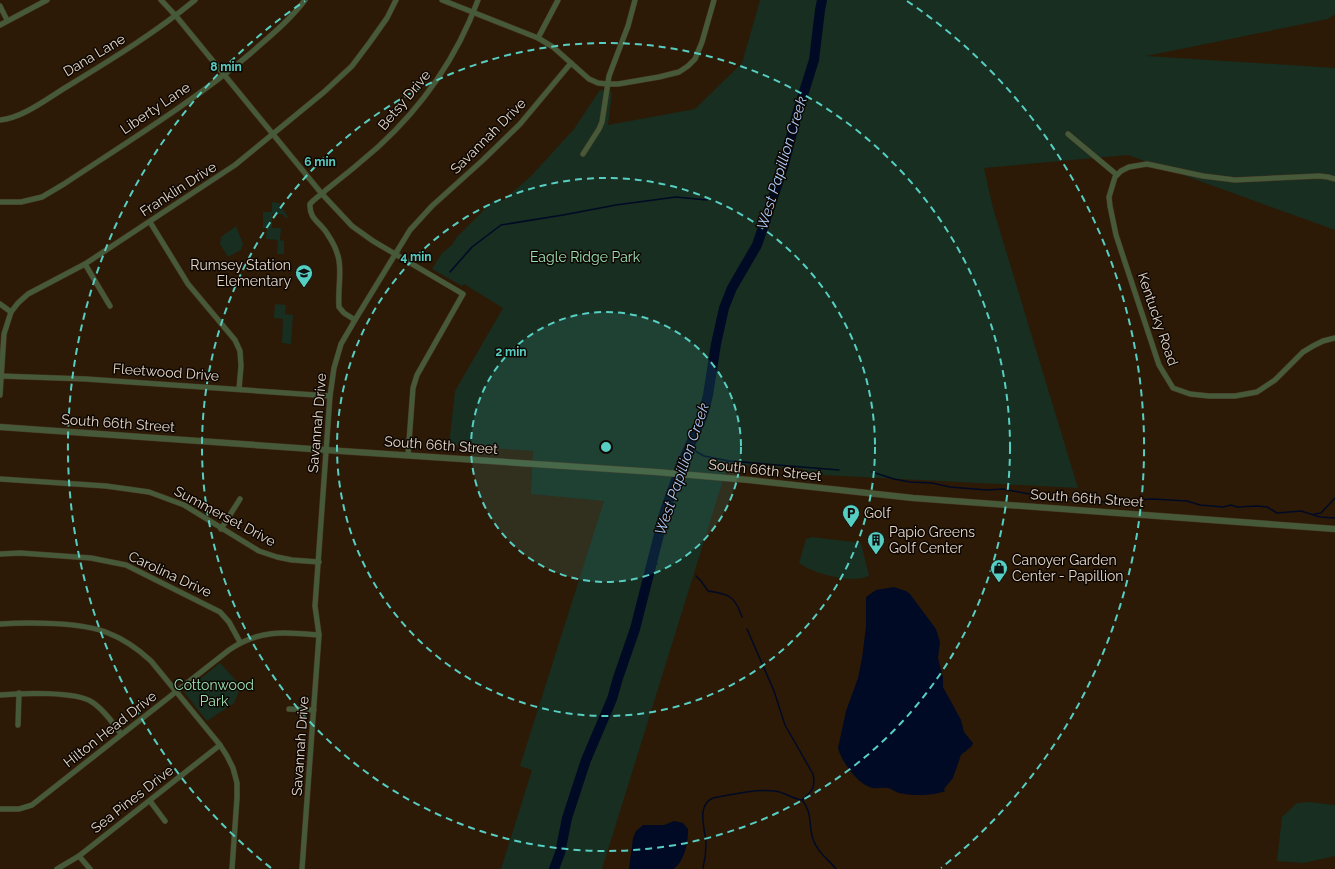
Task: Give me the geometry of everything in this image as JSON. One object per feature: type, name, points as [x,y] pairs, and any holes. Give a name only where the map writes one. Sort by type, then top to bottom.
[{"type":"street","points":[[0,24],[47,0]]},
{"type":"street","points":[[161,0],[274,134],[322,194],[352,226],[395,254],[463,294],[417,375],[413,388],[408,455]]},
{"type":"street","name":"Dana Lane","points":[[0,120],[21,114],[34,107],[129,49],[176,16],[195,0]]},
{"type":"street","name":"Liberty Lane","points":[[0,202],[21,202],[42,197],[71,180],[224,75],[278,30],[296,12],[305,0]]},
{"type":"street","name":"Franklin Drive","points":[[0,395],[4,334],[11,312],[18,303],[28,294],[85,264],[150,222],[235,165],[274,134],[352,66],[387,18],[396,0]]},
{"type":"street","points":[[442,0],[538,38],[553,47],[589,78],[598,83],[607,84],[618,84],[659,77],[679,72],[688,66],[695,59],[702,42],[714,0]]},
{"type":"street","name":"Betsy Drive","points":[[355,320],[339,308],[341,265],[338,252],[328,234],[312,216],[310,204],[377,148],[401,125],[426,97],[448,65],[474,13],[478,0]]},
{"type":"street","points":[[538,38],[558,0]]},
{"type":"street","points":[[583,154],[602,122],[607,84],[628,26],[635,0]]},
{"type":"street","points":[[0,6],[7,20]]},
{"type":"street","name":"Savannah Drive","points":[[302,869],[319,635],[316,606],[330,396],[334,368],[341,344],[410,230],[432,206],[520,124],[571,63]]},
{"type":"street","points":[[1068,134],[1117,175],[1129,167],[1147,164],[1204,176],[1235,180],[1319,176],[1328,176],[1335,179]]},
{"type":"street","name":"Kentucky Road","points":[[1117,175],[1109,197],[1116,235],[1159,365],[1173,388],[1190,394],[1209,396],[1235,396],[1257,392],[1274,380],[1303,352],[1322,342],[1335,338]]},
{"type":"street","points":[[150,222],[188,284],[235,340],[240,351],[241,366],[239,389]]},
{"type":"street","points":[[85,264],[110,306]]},
{"type":"street","points":[[0,304],[11,312]]},
{"type":"street","name":"Fleetwood Drive","points":[[1,376],[86,379],[330,396]]},
{"type":"street","name":"South 66th Street","points":[[0,427],[703,475],[913,498],[1335,528]]},
{"type":"street","name":"Summerset Drive","points":[[0,479],[106,486],[150,492],[184,505],[259,550],[277,557],[319,562]]},
{"type":"street","points":[[221,528],[240,500]]},
{"type":"street","name":"Carolina Drive","points":[[0,554],[20,553],[91,558],[126,565],[220,612],[229,622],[240,642]]},
{"type":"street","points":[[0,624],[23,623],[91,628],[106,632],[124,640],[138,649],[151,661],[220,745],[233,768],[237,783],[237,798],[232,869]]},
{"type":"street","name":"Hilton Head Drive","points":[[0,809],[19,809],[32,805],[240,642],[259,635],[270,633],[319,635]]},
{"type":"street","points":[[18,725],[19,693]]},
{"type":"street","points":[[0,695],[19,693],[84,698],[92,702],[104,713],[121,734]]},
{"type":"street","points":[[289,709],[314,710]]},
{"type":"street","name":"Sea Pines Drive","points":[[57,869],[80,856],[220,745]]},
{"type":"street","points":[[150,801],[165,821]]},
{"type":"street","points":[[80,856],[90,869]]},
{"type":"green space","name":"Eagle Ridge Park","points":[[760,0],[1335,0],[1335,14],[1328,19],[1146,56],[1335,68],[1335,230],[1128,155],[984,168],[993,208],[1078,488],[803,474],[803,469],[728,464],[602,869],[501,869],[532,770],[520,766],[604,501],[531,494],[533,451],[449,445],[455,391],[503,308],[464,284],[462,286],[432,269],[442,253],[452,245],[456,238],[494,200],[501,202],[531,176],[574,129],[600,90],[612,92],[608,125],[695,109],[742,63]]},
{"type":"green space","points":[[272,202],[279,203],[288,217],[286,218],[282,214],[272,214]]},
{"type":"green space","points":[[263,212],[272,212],[272,228],[281,228],[280,240],[284,241],[284,254],[277,254],[278,240],[266,239],[267,228],[263,228]]},
{"type":"green space","points":[[236,226],[243,244],[241,250],[228,257],[220,244],[221,237]]},
{"type":"green space","points":[[275,304],[286,305],[285,314],[293,315],[291,344],[282,343],[283,319],[274,318]]},
{"type":"green space","points":[[812,537],[861,543],[869,576],[853,579],[833,577],[814,571],[799,563],[806,539]]},
{"type":"green space","name":"Cottonwood Park","points":[[220,663],[241,686],[234,703],[207,721],[184,692]]},
{"type":"green space","points":[[1309,802],[1335,805],[1335,856],[1304,863],[1277,861],[1282,817],[1297,803]]},
{"type":"water","points":[[894,587],[910,594],[936,629],[940,642],[938,658],[943,678],[943,687],[961,720],[964,732],[973,743],[972,746],[961,755],[953,778],[944,789],[945,791],[940,793],[910,795],[899,793],[888,788],[875,788],[868,786],[862,783],[851,772],[838,748],[846,711],[858,678],[862,658],[866,627],[866,597],[876,590]]},
{"type":"water","points":[[674,821],[683,823],[688,829],[685,851],[678,865],[674,869],[629,869],[633,838],[636,831],[643,825],[664,825]]},
{"type":"waterway","name":"West Papillion Creek","points":[[554,869],[560,853],[567,818],[586,760],[612,699],[635,629],[665,511],[681,466],[703,415],[724,308],[732,288],[757,245],[783,168],[797,114],[814,60],[822,0]]},
{"type":"waterway","points":[[450,272],[472,247],[501,225],[616,205],[676,197],[707,200]]},
{"type":"waterway","points":[[690,446],[704,456],[729,461],[839,470]]},
{"type":"waterway","points":[[872,472],[910,482],[932,483],[950,487],[987,490],[1003,489],[1050,498],[1063,497],[1074,500],[1097,502],[1153,499],[1187,501],[1200,505],[1223,507],[1231,505],[1237,507],[1267,507],[1277,513],[1301,511],[1320,517],[1335,518]]},
{"type":"waterway","points":[[1314,514],[1321,513],[1335,498]]},
{"type":"waterway","name":"West Papillion Creek","points":[[652,561],[657,564]]},
{"type":"waterway","points":[[696,576],[708,591],[721,593],[734,600],[742,617]]},
{"type":"waterway","points":[[747,629],[774,691],[785,725],[813,774],[814,783],[812,789],[802,800]]},
{"type":"waterway","points":[[703,868],[706,843],[703,812],[708,801],[713,798],[752,791],[767,791],[779,792],[802,800],[808,809],[815,844],[820,852],[836,869]]},
{"type":"place","name":"Rumsey Station Elementary","points":[[304,288]]},
{"type":"place","name":"Golf","points":[[851,528]]},
{"type":"place","name":"Papio Greens Golf Center","points":[[876,555]]},
{"type":"place","name":"Canoyer Garden Center - Papillion","points":[[999,583]]}]
